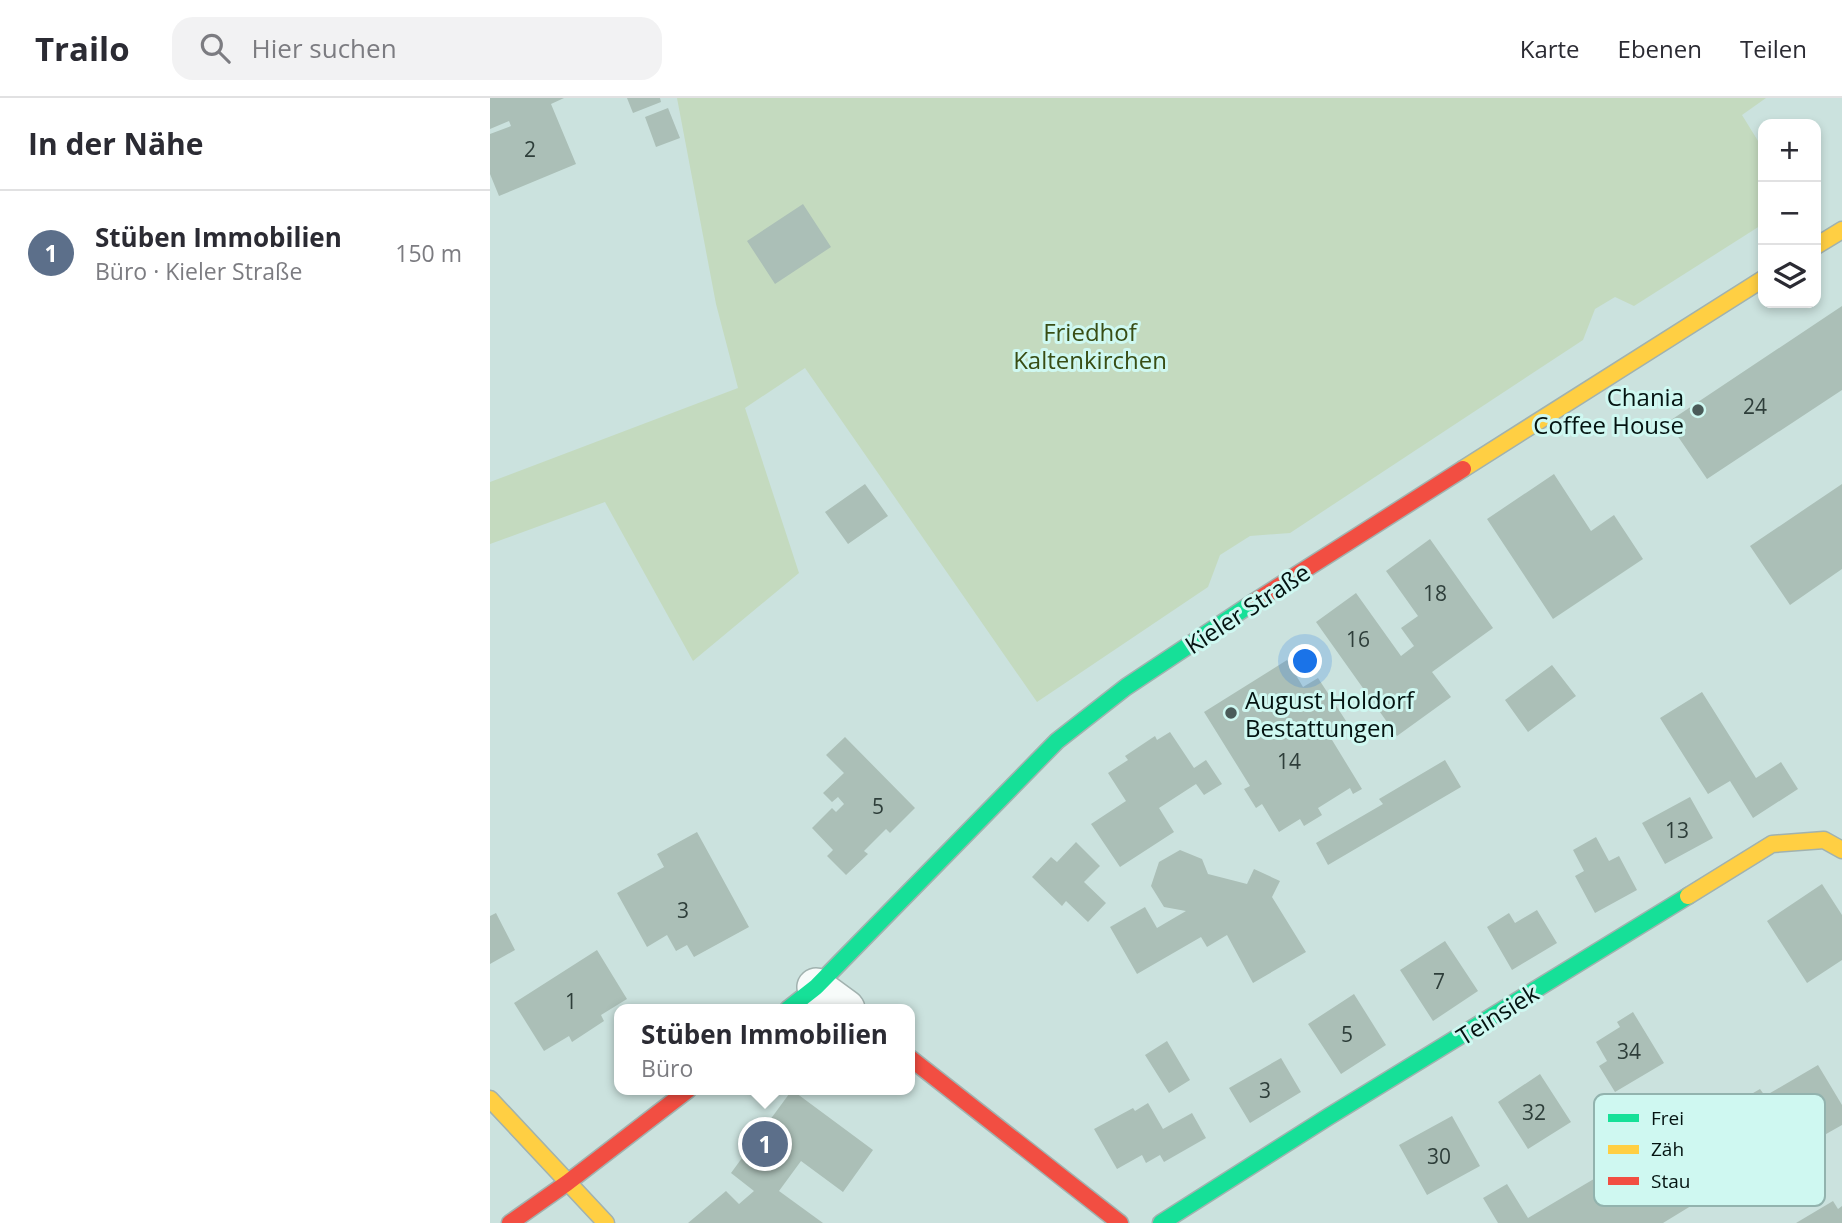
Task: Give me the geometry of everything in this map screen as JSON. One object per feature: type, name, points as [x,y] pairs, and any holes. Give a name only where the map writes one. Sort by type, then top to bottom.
[{"type":"main road","points":[[1818,245],[1842,230]]},
{"type":"main road","name":"Kieler Straße","points":[[794,1004],[816,987],[1057,741],[1126,687],[1260,598],[1758,282]]},
{"type":"main road","name":"Teinsiek","points":[[1161,1223],[1772,844],[1824,840],[1842,850]]},
{"type":"main road","points":[[915,1062],[1120,1223]]},
{"type":"main road","points":[[510,1223],[681,1095]]},
{"type":"main road","points":[[490,1099],[606,1223]]},
{"type":"street","points":[[816,987],[839,1004]]},
{"type":"green space","name":"Friedhof Kaltenkirchen","points":[[677,98],[1766,98],[1742,115],[1758,141],[1758,227],[1634,306],[1615,297],[1595,309],[1583,340],[1290,533],[1250,536],[1220,555],[1208,587],[1037,702],[805,368],[745,408],[799,573],[693,661],[605,502],[490,544],[490,482],[738,388],[716,304]]},
{"type":"building","points":[[490,98],[564,98],[551,104],[576,164],[499,196],[490,174],[490,134],[511,126],[509,121],[490,129]]},
{"type":"building","points":[[627,98],[660,98],[661,102],[633,113]]},
{"type":"building","points":[[668,108],[680,138],[656,147],[645,117]]},
{"type":"building","points":[[803,204],[831,247],[775,284],[747,241]]},
{"type":"building","points":[[1842,306],[1842,390],[1707,479],[1668,422]]},
{"type":"building","points":[[1554,474],[1591,531],[1614,515],[1643,559],[1553,619],[1487,519]]},
{"type":"building","points":[[865,484],[888,516],[848,544],[825,512]]},
{"type":"building","points":[[1842,484],[1842,569],[1790,605],[1750,546]]},
{"type":"building","points":[[1430,539],[1493,628],[1432,672],[1451,697],[1397,736],[1316,622],[1356,593],[1401,656],[1414,646],[1401,628],[1418,616],[1386,571]]},
{"type":"building","points":[[1287,660],[1303,687],[1318,678],[1348,724],[1329,735],[1362,789],[1353,794],[1350,788],[1318,808],[1322,815],[1304,826],[1300,819],[1279,832],[1262,804],[1256,808],[1244,789],[1250,786],[1204,712]]},
{"type":"building","points":[[1552,665],[1576,696],[1528,732],[1505,700]]},
{"type":"building","points":[[1702,692],[1756,778],[1781,762],[1798,789],[1753,818],[1730,781],[1708,794],[1660,718]]},
{"type":"building","points":[[1170,732],[1194,768],[1206,760],[1222,784],[1204,795],[1196,784],[1159,808],[1174,832],[1120,867],[1091,824],[1126,801],[1108,773],[1128,760],[1125,756],[1155,736],[1157,740]]},
{"type":"building","points":[[845,737],[915,808],[890,833],[886,829],[864,851],[868,854],[846,875],[827,856],[833,850],[812,828],[832,808],[836,812],[844,804],[838,797],[832,802],[823,793],[844,773],[826,755]]},
{"type":"building","points":[[1445,760],[1461,787],[1328,865],[1316,843],[1383,804],[1379,799]]},
{"type":"building","points":[[1690,797],[1713,838],[1665,864],[1642,823]]},
{"type":"building","points":[[697,832],[749,927],[694,957],[687,945],[676,951],[667,935],[647,947],[617,893],[664,867],[657,854]]},
{"type":"building","points":[[1596,837],[1609,861],[1619,856],[1637,890],[1595,913],[1575,876],[1584,871],[1573,850]]},
{"type":"building","points":[[1076,842],[1100,866],[1084,882],[1106,903],[1088,922],[1066,901],[1062,906],[1032,877],[1051,857],[1057,862]]},
{"type":"building","points":[[1180,850],[1202,859],[1208,874],[1247,884],[1254,869],[1280,881],[1272,897],[1306,952],[1253,983],[1227,935],[1207,947],[1201,937],[1137,974],[1110,927],[1145,907],[1157,928],[1186,911],[1164,907],[1151,886],[1159,862]]},
{"type":"building","points":[[1822,884],[1842,915],[1842,960],[1807,983],[1767,921]]},
{"type":"building","points":[[1537,910],[1557,943],[1512,970],[1487,927],[1509,913],[1515,923]]},
{"type":"building","points":[[496,913],[515,950],[490,964],[490,916]]},
{"type":"building","points":[[1445,941],[1478,991],[1433,1021],[1400,970]]},
{"type":"building","points":[[597,950],[627,999],[614,1004],[614,1007],[601,1015],[604,1021],[572,1042],[569,1036],[544,1051],[514,1003]]},
{"type":"building","points":[[1354,994],[1386,1045],[1341,1074],[1308,1024]]},
{"type":"building","points":[[1633,1012],[1664,1063],[1615,1092],[1599,1066],[1607,1061],[1596,1042],[1620,1027],[1617,1022]]},
{"type":"building","points":[[1167,1041],[1190,1080],[1169,1093],[1145,1055]]},
{"type":"building","points":[[1281,1058],[1301,1092],[1250,1123],[1229,1088]]},
{"type":"building","points":[[1818,1065],[1842,1105],[1842,1125],[1825,1135],[1825,1094],[1768,1094]]},
{"type":"building","points":[[1540,1074],[1571,1122],[1528,1149],[1498,1102]]},
{"type":"building","points":[[788,1095],[799,1095],[873,1150],[843,1192],[801,1161],[779,1191],[823,1223],[688,1223],[726,1191],[739,1204],[754,1191],[731,1173]]},
{"type":"building","points":[[1148,1103],[1163,1129],[1192,1113],[1206,1138],[1164,1162],[1160,1155],[1146,1163],[1142,1155],[1117,1169],[1094,1129]]},
{"type":"building","points":[[1452,1116],[1480,1166],[1427,1195],[1399,1145]]},
{"type":"building","points":[[1594,1179],[1594,1206],[1691,1206],[1663,1223],[1498,1223],[1483,1198],[1507,1184],[1528,1218]]},
{"type":"building","points":[[1833,1201],[1838,1209],[1842,1206],[1842,1223],[1796,1223],[1825,1206]]},
{"type":"traffic: fast","points":[[794,1004],[816,987],[1057,741],[1126,687],[1254,602]]},
{"type":"traffic: fast","points":[[1161,1223],[1688,896]]},
{"type":"traffic: slow","points":[[1818,245],[1842,230]]},
{"type":"traffic: slow","points":[[1463,469],[1758,282]]},
{"type":"traffic: slow","points":[[1688,896],[1772,844],[1824,840],[1842,850]]},
{"type":"traffic: slow","points":[[490,1099],[606,1223]]},
{"type":"traffic: jam","points":[[1254,602],[1463,469]]},
{"type":"traffic: jam","points":[[915,1062],[1120,1223]]},
{"type":"traffic: jam","points":[[510,1223],[681,1095]]},
{"type":"place","name":"Chania Coffee House","points":[[1698,410]]},
{"type":"place","name":"August Holdorf Bestattungen","points":[[1231,713]]},
{"type":"place","name":"Stüben Immobilien","points":[[765,1144]]}]
